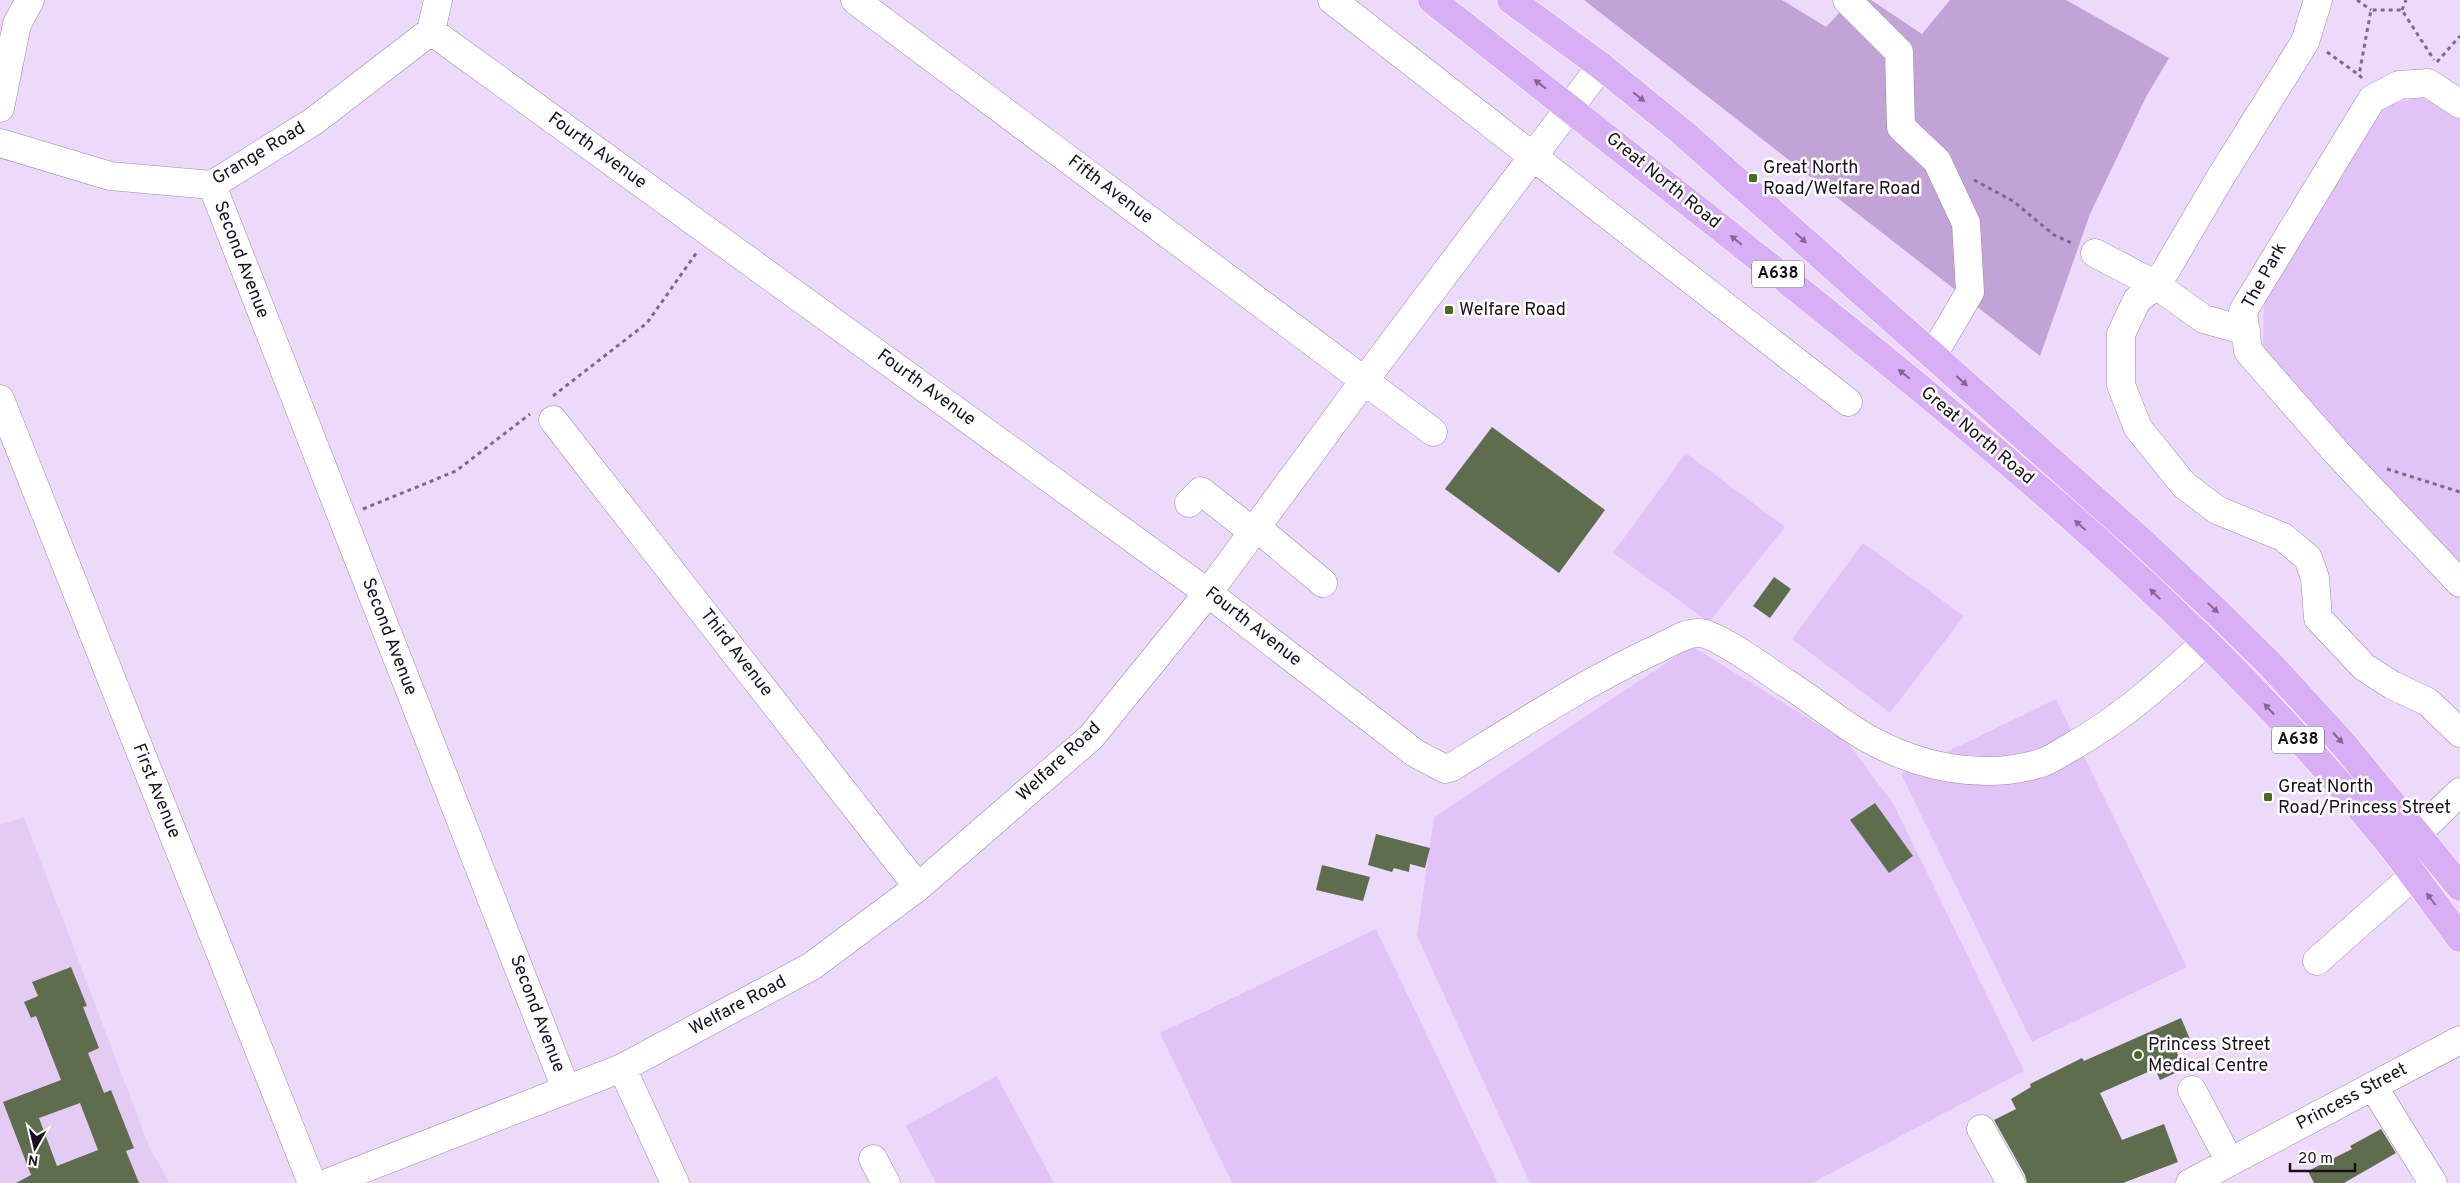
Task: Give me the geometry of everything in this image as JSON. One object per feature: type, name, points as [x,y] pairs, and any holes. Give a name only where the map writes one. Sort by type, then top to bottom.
[{"type":"highway","name":"Great North Road","points":[[1432,0],[1914,382],[1994,449],[2117,558],[2205,643],[2321,764],[2385,838],[2460,938]]},
{"type":"highway","name":"Great North Road","points":[[1511,0],[1601,66],[1682,132],[2139,539],[2257,651],[2345,746],[2418,833],[2460,887]]},
{"type":"street","points":[[0,108],[18,24],[30,0]]},
{"type":"street","points":[[431,31],[438,0]]},
{"type":"street","name":"Fifth Avenue","points":[[855,0],[1433,432]]},
{"type":"street","points":[[1332,0],[1848,402]]},
{"type":"street","points":[[1847,0],[1899,52],[1901,127],[1937,161],[1966,223],[1970,292],[1933,355]]},
{"type":"street","points":[[2318,0],[2305,42],[2156,285],[2137,300],[2122,334],[2121,385],[2138,428],[2184,485],[2217,510],[2282,536],[2308,558],[2315,578],[2318,618],[2364,667],[2392,685],[2428,702],[2460,733]]},
{"type":"street","name":"Grange Road","points":[[0,143],[110,176],[212,185],[314,121],[431,31]]},
{"type":"street","name":"Fourth Avenue","points":[[431,31],[1208,593],[1415,752],[1439,767],[1445,769],[1452,767],[1642,655],[1687,635],[1702,633],[1718,640],[1812,699],[1865,736],[1896,751],[1942,767],[1976,772],[2009,771],[2044,762],[2088,737],[2153,691],[2205,643]]},
{"type":"street","name":"Welfare Road","points":[[328,1183],[622,1068],[812,966],[918,887],[1091,737],[1208,593],[1364,381],[1601,66]]},
{"type":"street","points":[[2432,73],[2460,104]]},
{"type":"street","name":"The Park","points":[[2432,73],[2399,85],[2372,99],[2243,310],[2248,351],[2337,453],[2460,583]]},
{"type":"street","name":"Second Avenue","points":[[212,185],[566,1089]]},
{"type":"street","points":[[2095,253],[2156,285],[2204,319],[2246,331]]},
{"type":"street","name":"First Avenue","points":[[0,399],[312,1183]]},
{"type":"street","name":"Third Avenue","points":[[546,410],[918,887]]},
{"type":"street","points":[[1189,503],[1201,491],[1323,583]]},
{"type":"street","points":[[2418,833],[2460,792]]},
{"type":"street","points":[[2317,961],[2413,876]]},
{"type":"street","name":"Princess Street","points":[[2190,1183],[2460,1040]]},
{"type":"street","points":[[622,1068],[675,1183]]},
{"type":"street","points":[[2373,1086],[2433,1183]]},
{"type":"street","points":[[2192,1090],[2230,1162]]},
{"type":"street","points":[[1981,1129],[2011,1183]]},
{"type":"street","points":[[873,1159],[886,1183]]},
{"type":"path","points":[[2357,0],[2371,10],[2402,10]]},
{"type":"path","points":[[2406,0],[2402,10],[2432,73],[2460,36]]},
{"type":"path","points":[[2359,75],[2371,10]]},
{"type":"path","points":[[2305,42],[2324,50],[2359,75],[2380,94]]},
{"type":"path","points":[[1937,161],[2013,201],[2054,235],[2095,253]]},
{"type":"path","points":[[342,518],[456,471],[546,410],[647,323],[710,233]]},
{"type":"path","points":[[2384,468],[2460,492]]},
{"type":"shaded area","points":[[1584,0],[1782,0],[1826,27],[1851,0],[1871,0],[1922,34],[1950,0],[2066,0],[2169,58],[2146,97],[2090,214],[2040,356]]},
{"type":"shaded area","points":[[2432,96],[2460,116],[2460,563],[2359,460],[2263,348],[2264,286],[2387,104]]},
{"type":"shaded area","points":[[1686,453],[1785,527],[1709,622],[1613,553]]},
{"type":"shaded area","points":[[1863,543],[1964,616],[1890,713],[1792,639]]},
{"type":"shaded area","points":[[1692,646],[1848,743],[1894,805],[2024,1071],[1812,1183],[1530,1183],[1417,936],[1434,817]]},
{"type":"shaded area","points":[[2056,699],[2187,967],[2032,1042],[1901,774]]},
{"type":"shaded area","points":[[24,817],[150,1149],[170,1183],[0,1183],[0,825]]},
{"type":"shaded area","points":[[1376,929],[1498,1183],[1232,1183],[1160,1033]]},
{"type":"shaded area","points":[[997,1076],[1054,1183],[936,1183],[906,1126]]},
{"type":"building","points":[[1492,427],[1605,510],[1559,573],[1445,489]]},
{"type":"building","points":[[1774,577],[1791,589],[1770,618],[1753,606]]},
{"type":"building","points":[[1875,803],[1913,856],[1889,873],[1850,820]]},
{"type":"building","points":[[1376,834],[1430,848],[1425,868],[1410,864],[1409,872],[1394,868],[1392,872],[1368,865]]},
{"type":"building","points":[[1322,865],[1370,877],[1363,901],[1316,890]]},
{"type":"building","points":[[71,967],[87,1006],[83,1007],[99,1048],[88,1053],[104,1093],[111,1090],[134,1148],[126,1151],[139,1183],[16,1183],[31,1175],[3,1102],[61,1080],[36,1016],[31,1018],[24,1002],[38,996],[32,982]],"holes":[[[80,1103],[98,1150],[57,1166],[39,1118]]]},
{"type":"building","points":[[2181,1018],[2193,1046],[2177,1053],[2184,1069],[2160,1080],[2155,1069],[2100,1093],[2122,1140],[2164,1124],[2178,1162],[2123,1183],[2027,1183],[2025,1175],[1994,1120],[2016,1109],[2011,1099],[2031,1087],[2030,1084],[2082,1058],[2084,1061]]},
{"type":"building","points":[[2381,1129],[2396,1153],[2344,1183],[2314,1183],[2308,1171],[2352,1149],[2350,1146]]},
{"type":"place","name":"Great North Road/Welfare Road","points":[[1753,178]]},
{"type":"place","name":"Welfare Road","points":[[1449,310]]},
{"type":"place","name":"Great North Road/Princess Street","points":[[2268,797]]},
{"type":"place","name":"Princess Street Medical Centre","points":[[2138,1055]]}]
